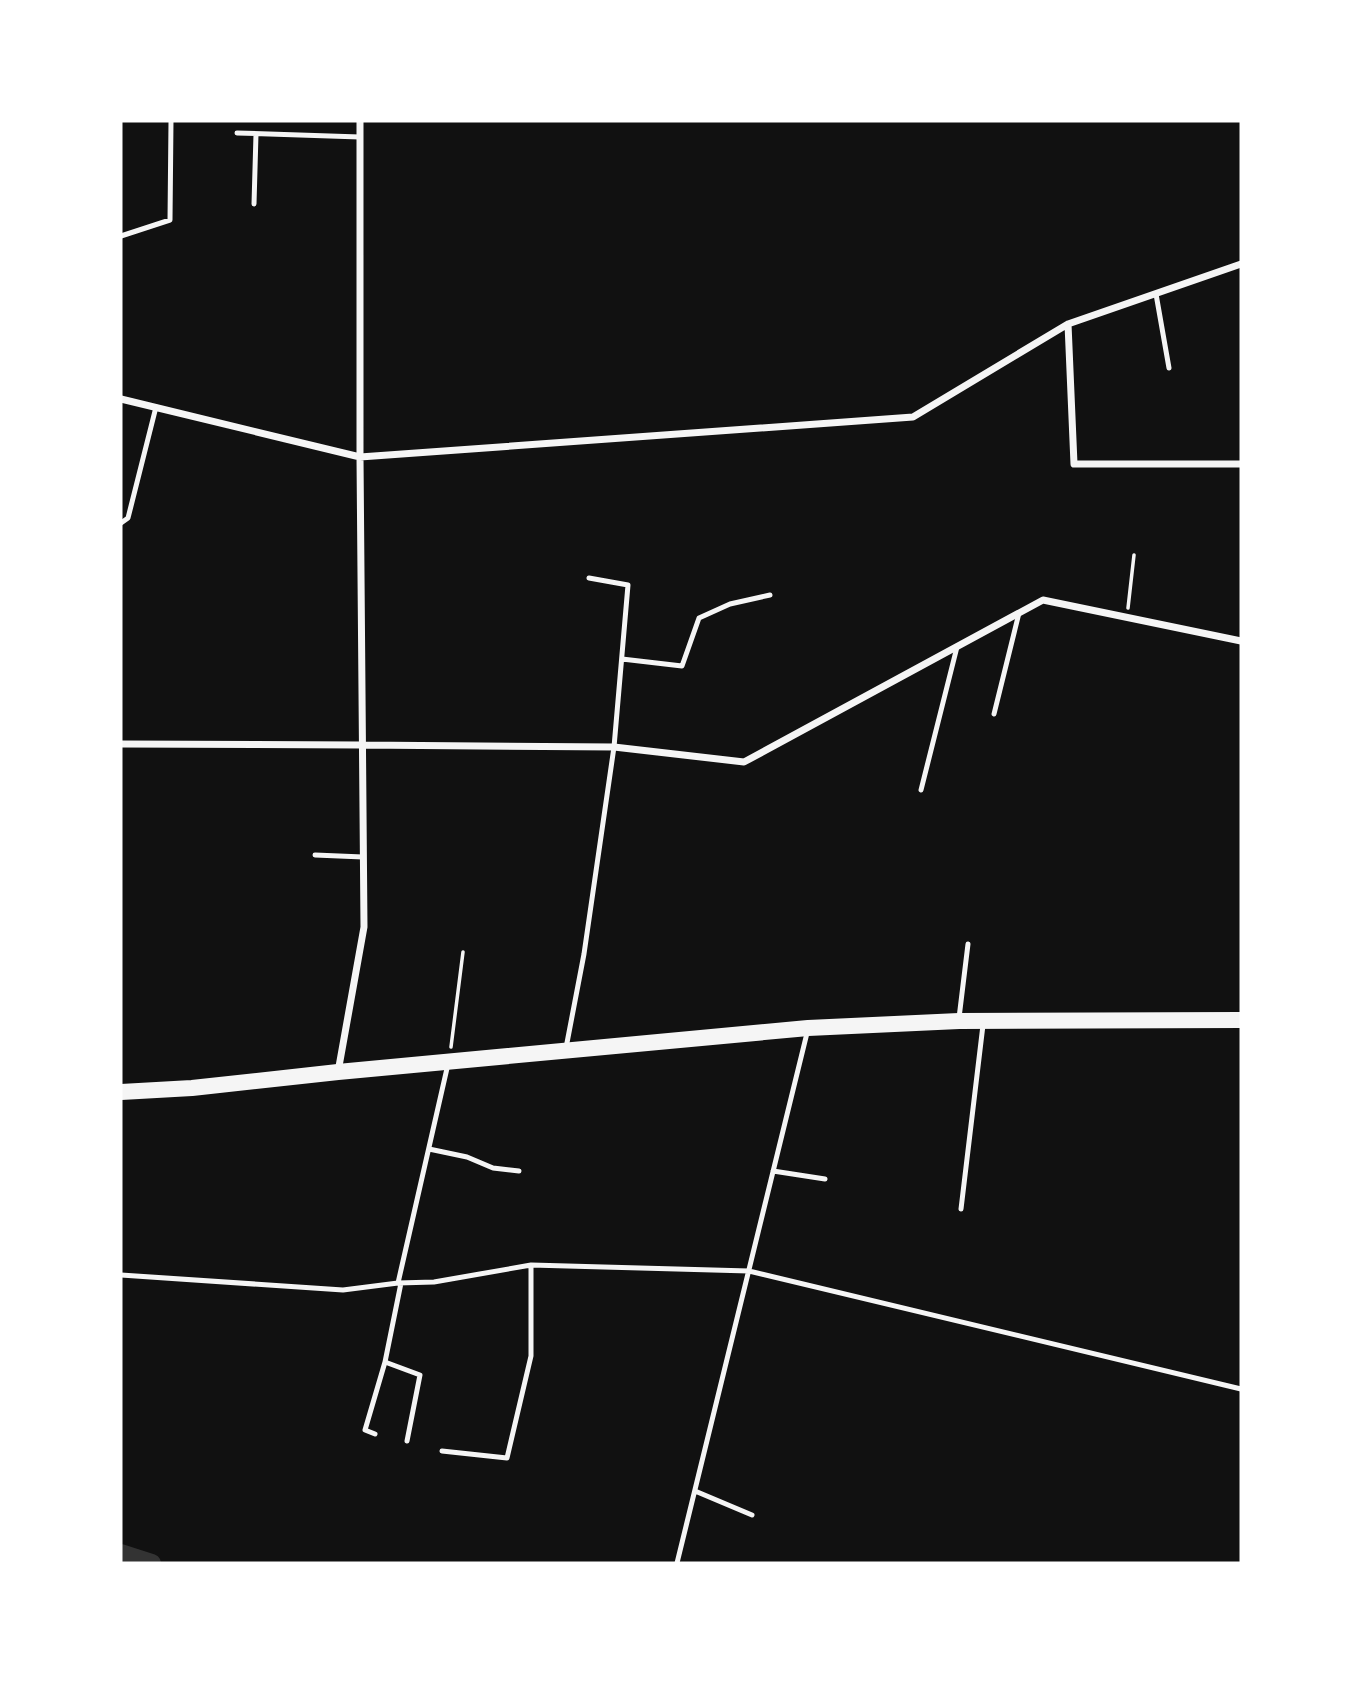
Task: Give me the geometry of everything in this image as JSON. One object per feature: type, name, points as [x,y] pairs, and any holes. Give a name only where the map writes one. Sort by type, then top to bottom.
[{"type":"main road","points":[[121,1092],[192,1088],[808,1028],[959,1021],[1241,1020]]},
{"type":"street","points":[[338,1072],[364,927],[360,121]]},
{"type":"street","points":[[121,398],[360,457],[913,417],[1068,324],[1241,264]]},
{"type":"street","points":[[1068,324],[1074,464],[1241,464]]},
{"type":"street","points":[[121,744],[614,747],[744,762],[1043,600],[1241,641]]},
{"type":"lane","points":[[121,236],[170,220],[171,121]]},
{"type":"lane","points":[[237,133],[360,137]]},
{"type":"lane","points":[[254,204],[256,134]]},
{"type":"lane","points":[[1156,294],[1169,368]]},
{"type":"lane","points":[[121,523],[128,517],[156,407]]},
{"type":"lane","points":[[566,1051],[584,954],[614,747],[628,585],[589,578]]},
{"type":"lane","points":[[622,659],[682,666],[699,618],[730,604],[770,595]]},
{"type":"lane","points":[[994,714],[1019,613]]},
{"type":"lane","points":[[921,790],[957,647]]},
{"type":"lane","points":[[315,855],[363,857]]},
{"type":"lane","points":[[959,1021],[968,944]]},
{"type":"lane","points":[[961,1209],[984,1021]]},
{"type":"lane","points":[[677,1563],[808,1028]]},
{"type":"lane","points":[[375,1434],[365,1430],[385,1362],[399,1283],[449,1061]]},
{"type":"lane","points":[[429,1149],[467,1157],[493,1168],[519,1171]]},
{"type":"lane","points":[[773,1171],[825,1179]]},
{"type":"lane","points":[[442,1451],[507,1458],[531,1356],[531,1265]]},
{"type":"lane","points":[[121,1275],[343,1290],[434,1282],[531,1265],[749,1271],[1241,1389]]},
{"type":"lane","points":[[385,1362],[420,1375],[407,1441]]},
{"type":"lane","points":[[695,1491],[752,1515]]},
{"type":"path","points":[[1127,617],[1134,555]]},
{"type":"path","points":[[449,1061],[463,952]]},
{"type":"waterway","points":[[121,1553],[152,1563]]}]
